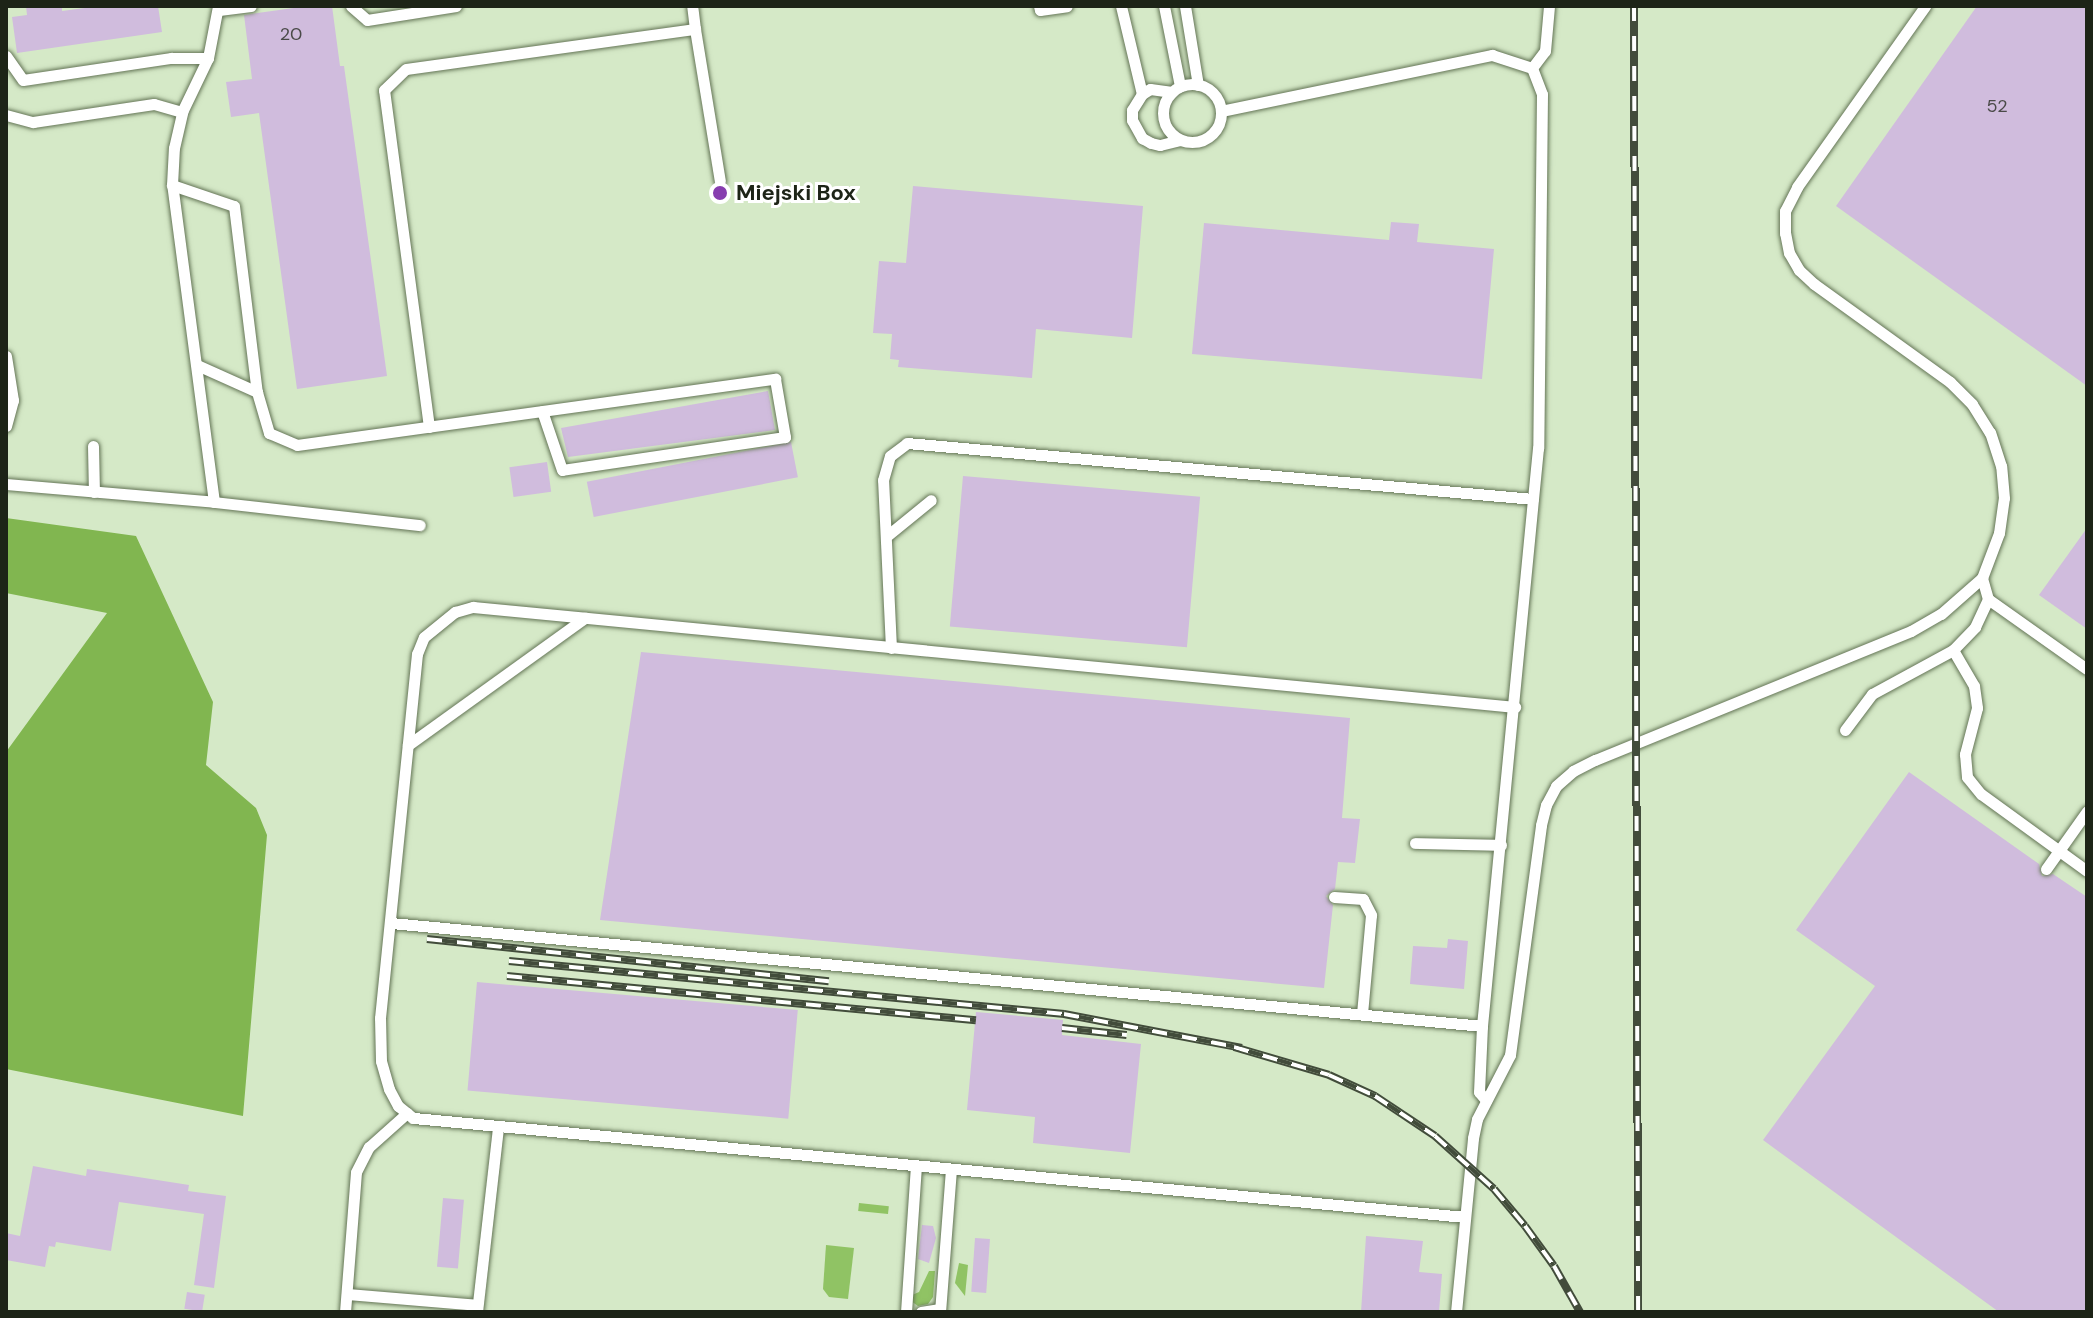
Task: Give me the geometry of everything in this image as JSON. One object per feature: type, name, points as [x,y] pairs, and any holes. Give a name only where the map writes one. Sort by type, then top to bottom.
[{"type":"lane","points":[[214,502],[172,185],[174,148],[182,112],[208,58],[218,8],[251,6]]},
{"type":"lane","points":[[351,6],[367,20],[456,6]]},
{"type":"lane","points":[[692,6],[720,181]]},
{"type":"lane","points":[[1039,6],[1040,10],[1067,6]]},
{"type":"lane","points":[[1121,6],[1142,94]]},
{"type":"lane","points":[[1164,6],[1176,89]]},
{"type":"lane","points":[[1185,6],[1198,85]]},
{"type":"lane","points":[[1532,68],[1545,51],[1549,6]]},
{"type":"lane","points":[[1456,1312],[1473,1138],[1486,1100],[1500,1079],[1510,1055],[1541,825],[1556,786],[1573,771],[1595,760],[1911,631],[1941,614],[1982,578],[1999,533],[2004,498],[2001,466],[1990,433],[1972,404],[1950,382],[1799,270],[1789,253],[1785,233],[1785,211],[1797,187],[1925,6]]},
{"type":"lane","points":[[429,427],[384,90],[406,69],[695,29]]},
{"type":"lane","points":[[1221,111],[1492,55],[1532,68]]},
{"type":"lane","points":[[6,56],[23,80],[171,58],[208,58]]},
{"type":"lane","points":[[1486,1100],[1479,1092],[1482,1026],[1538,448],[1542,94],[1532,68]]},
{"type":"lane","points":[[1198,85],[1214,94],[1221,111],[1220,121],[1209,137],[1200,141],[1180,140],[1160,145],[1142,138],[1136,130],[1132,110],[1142,94],[1150,89],[1176,89],[1198,85]]},
{"type":"lane","points":[[1176,89],[1167,99],[1163,116],[1172,134],[1180,140]]},
{"type":"lane","points":[[6,115],[33,122],[154,104],[182,112]]},
{"type":"lane","points":[[172,185],[234,206],[257,392],[269,433],[297,445],[429,427],[542,411],[775,379],[785,437],[562,470],[542,411]]},
{"type":"lane","points":[[6,356],[13,400],[6,426]]},
{"type":"lane","points":[[197,365],[257,392]]},
{"type":"lane","points":[[891,648],[883,480],[890,456],[907,443],[1533,499]]},
{"type":"lane","points":[[93,446],[94,492]]},
{"type":"lane","points":[[6,484],[214,502],[420,525]]},
{"type":"lane","points":[[888,535],[931,500]]},
{"type":"lane","points":[[1982,578],[1988,599],[2087,669]]},
{"type":"lane","points":[[1845,730],[1872,694],[1953,650],[1975,627],[1988,599]]},
{"type":"lane","points":[[1465,1217],[413,1118],[389,1089],[381,1061],[380,1018],[417,654],[424,637],[440,621],[473,607],[1515,707]]},
{"type":"lane","points":[[408,745],[585,618]]},
{"type":"lane","points":[[1953,650],[1974,686],[1977,708],[1965,754],[1967,777],[1981,794],[2087,871]]},
{"type":"lane","points":[[2046,869],[2087,811]]},
{"type":"lane","points":[[1415,843],[1501,845]]},
{"type":"lane","points":[[1334,897],[1363,899],[1371,915],[1362,1014]]},
{"type":"lane","points":[[391,923],[1482,1026]]},
{"type":"lane","points":[[345,1312],[356,1172],[369,1147],[407,1113]]},
{"type":"lane","points":[[347,1294],[477,1308],[498,1127]]},
{"type":"lane","points":[[906,1312],[916,1166]]},
{"type":"lane","points":[[921,1312],[940,1310],[951,1169]]},
{"type":"green space","points":[[6,518],[136,536],[213,702],[206,765],[256,808],[267,835],[243,1116],[6,1069],[6,752],[107,613],[6,593]]},
{"type":"green space","points":[[859,1203],[889,1206],[888,1214],[858,1211]]},
{"type":"green space","points":[[826,1245],[854,1248],[848,1299],[829,1297],[823,1289]]},
{"type":"green space","points":[[959,1263],[968,1265],[965,1296],[955,1283]]},
{"type":"green space","points":[[929,1271],[935,1271],[933,1297],[928,1304],[918,1306],[911,1301],[912,1295],[919,1292]]},
{"type":"building","points":[[26,6],[62,6],[62,11],[100,6],[158,6],[162,32],[17,53],[12,17],[27,15]]},
{"type":"building","points":[[308,6],[332,6],[340,66],[344,66],[387,376],[297,389],[259,113],[231,117],[226,82],[252,79],[244,15]]},
{"type":"building","points":[[1977,6],[2087,6],[2087,386],[1836,206]]},
{"type":"building","points":[[913,186],[1143,206],[1132,338],[1036,329],[1032,378],[898,367],[899,360],[890,359],[892,334],[873,333],[879,261],[906,263]]},
{"type":"building","points":[[1391,222],[1419,224],[1417,242],[1494,249],[1482,379],[1192,354],[1204,223],[1389,240]]},
{"type":"building","points":[[768,391],[775,430],[568,457],[561,428]]},
{"type":"building","points":[[791,442],[798,477],[594,517],[587,482]]},
{"type":"building","points":[[547,462],[551,492],[514,497],[509,467]]},
{"type":"building","points":[[963,476],[1200,497],[1187,647],[950,626]]},
{"type":"building","points":[[2087,528],[2087,629],[2039,595]]},
{"type":"building","points":[[641,652],[1350,718],[1342,818],[1360,819],[1355,863],[1338,862],[1335,889],[1326,896],[1333,905],[1324,988],[600,920]]},
{"type":"building","points":[[1909,772],[2039,864],[2042,876],[2053,874],[2087,897],[2087,1312],[1999,1312],[1763,1140],[1875,986],[1796,930]]},
{"type":"building","points":[[1448,939],[1468,941],[1464,989],[1410,984],[1413,946],[1447,948]]},
{"type":"building","points":[[477,982],[798,1010],[788,1119],[468,1091]]},
{"type":"building","points":[[976,1012],[1063,1020],[1062,1035],[1141,1044],[1130,1153],[1033,1143],[1035,1117],[967,1110]]},
{"type":"building","points":[[33,1166],[86,1176],[87,1169],[189,1185],[188,1191],[226,1196],[214,1288],[194,1285],[204,1214],[119,1202],[111,1251],[56,1242],[55,1247],[49,1246],[45,1267],[6,1260],[6,1233],[20,1236]]},
{"type":"building","points":[[443,1198],[464,1200],[458,1269],[437,1267]]},
{"type":"building","points":[[922,1225],[933,1226],[936,1238],[929,1263],[918,1259]]},
{"type":"building","points":[[1366,1236],[1423,1241],[1419,1272],[1442,1274],[1439,1312],[1361,1312]]},
{"type":"building","points":[[975,1238],[990,1239],[986,1293],[971,1292]]},
{"type":"building","points":[[187,1292],[205,1295],[202,1312],[184,1309]]},
{"type":"railway","points":[[1634,6],[1638,1312]]},
{"type":"railway","points":[[427,939],[829,981]]},
{"type":"railway","points":[[509,961],[1064,1014],[1242,1048]]},
{"type":"railway","points":[[507,976],[976,1020]]},
{"type":"railway","points":[[1062,1028],[1127,1035]]},
{"type":"railway","points":[[1234,1047],[1329,1075],[1375,1096],[1435,1136],[1494,1189],[1525,1226],[1554,1266],[1580,1312]]},
{"type":"place","name":"Miejski Box","points":[[720,193]]}]
